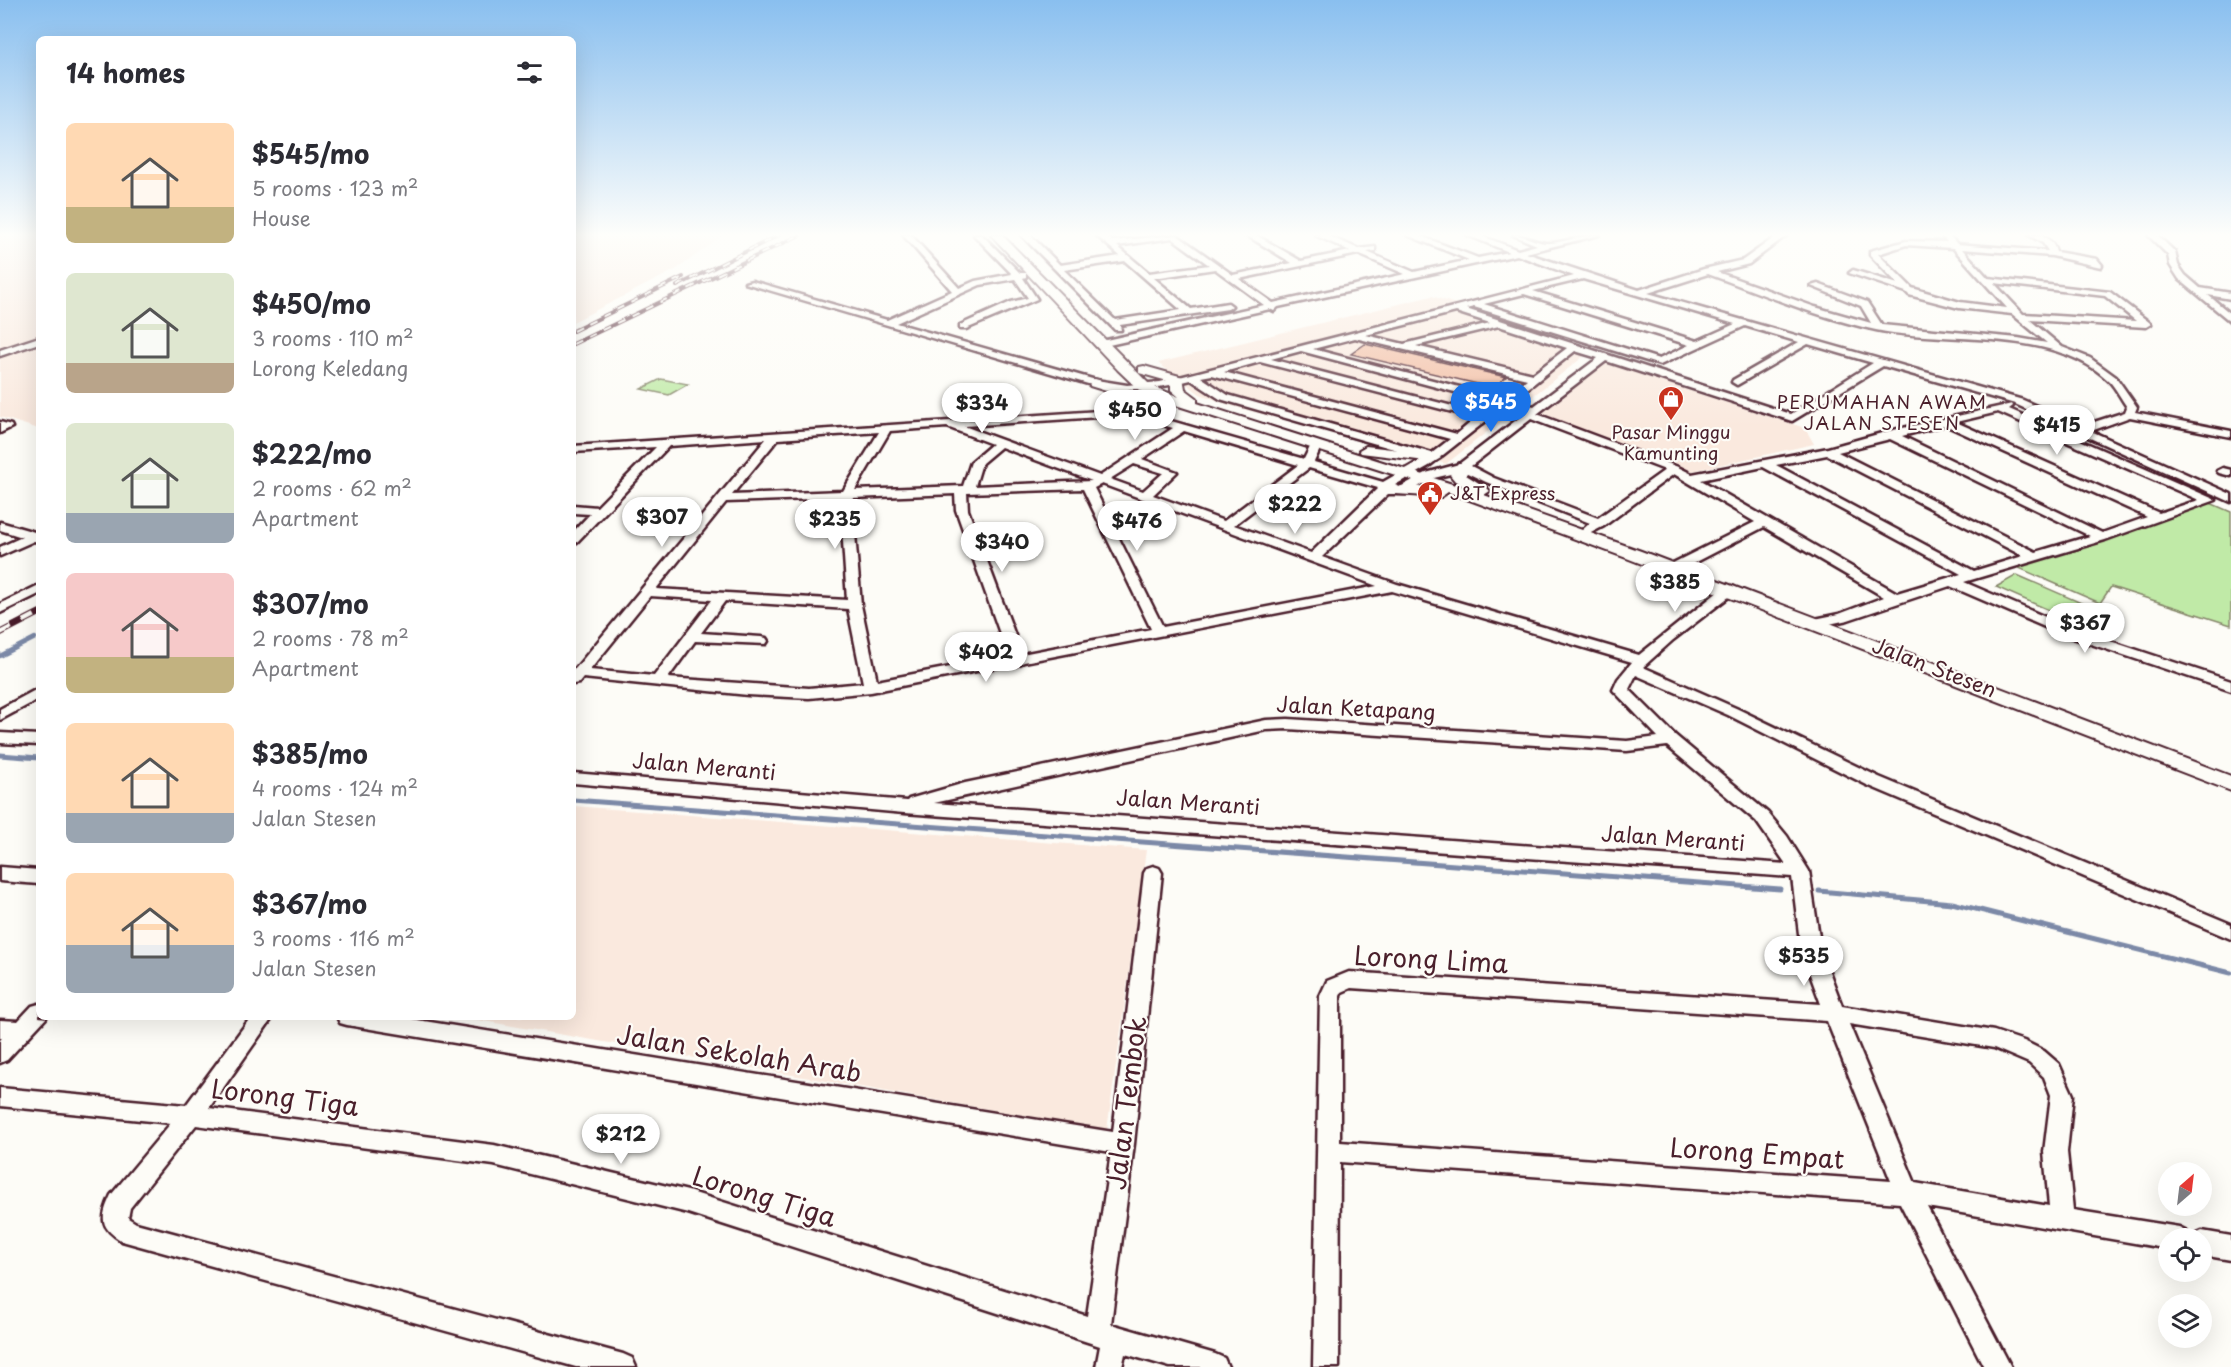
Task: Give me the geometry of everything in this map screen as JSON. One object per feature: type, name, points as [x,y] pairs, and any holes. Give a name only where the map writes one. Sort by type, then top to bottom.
[{"type":"main road","points":[[1058,299],[1106,342],[1144,370],[1178,380],[1176,384],[1178,390],[1192,401]]},
{"type":"main road","points":[[1064,299],[1106,342],[1123,367],[1173,402],[1484,492],[1594,527],[1635,555]]},
{"type":"main road","points":[[1095,383],[1120,374],[1123,367]]},
{"type":"main road","points":[[1144,370],[1152,386],[1192,401],[1372,452],[1434,458]]},
{"type":"main road","points":[[1095,383],[1146,400],[1210,413]]},
{"type":"main road","points":[[1302,433],[1420,474],[1536,521]]},
{"type":"main road","points":[[1463,466],[1458,475],[1460,478],[1484,492]]},
{"type":"main road","points":[[1401,491],[1442,492],[1635,555]]},
{"type":"main road","name":"Jalan Stesen","points":[[1635,555],[1815,622],[2231,784]]},
{"type":"street","points":[[804,299],[1095,383],[1128,388],[1152,386],[1178,380],[1494,299]]},
{"type":"street","points":[[888,323],[942,299]]},
{"type":"street","points":[[963,327],[1014,304],[1033,299]]},
{"type":"street","points":[[1088,299],[1127,338]]},
{"type":"street","points":[[1174,299],[1189,312]]},
{"type":"street","points":[[1259,299],[1282,312]]},
{"type":"street","points":[[1106,342],[1287,299]]},
{"type":"street","points":[[1112,323],[1292,299]]},
{"type":"street","points":[[1143,341],[1341,299]]},
{"type":"street","points":[[1549,299],[1700,345]]},
{"type":"street","points":[[1632,299],[1797,346],[2019,402],[2231,498]]},
{"type":"street","points":[[1659,299],[1807,341],[1878,365]]},
{"type":"street","points":[[1782,299],[1826,315],[1880,328],[1965,334],[2062,350],[2089,361],[2107,375],[2130,402],[2132,411],[2129,414]]},
{"type":"street","points":[[1850,299],[1864,304],[1880,328]]},
{"type":"street","points":[[1933,299],[1959,306],[2018,314],[2146,324],[2114,299]]},
{"type":"street","points":[[2004,299],[2018,314],[2062,350]]},
{"type":"street","points":[[2207,299],[2231,319]]},
{"type":"street","points":[[1475,304],[1660,362],[1744,323]]},
{"type":"street","points":[[1456,309],[1792,418],[1878,365]]},
{"type":"street","points":[[1402,346],[1499,323]]},
{"type":"street","points":[[1353,335],[1536,378]]},
{"type":"street","points":[[0,353],[36,341]]},
{"type":"street","points":[[1737,382],[1807,341]]},
{"type":"street","points":[[576,449],[1120,412],[1138,414],[1308,463],[1384,489],[1401,491],[1434,458],[1574,347]]},
{"type":"street","points":[[1301,348],[1507,402],[1674,469],[1894,598]]},
{"type":"street","points":[[1564,355],[1594,365]]},
{"type":"street","points":[[1313,558],[1384,489],[1420,474],[1450,473],[1463,466],[1605,357]]},
{"type":"street","points":[[1260,359],[1486,418]]},
{"type":"street","points":[[1211,371],[1460,438]]},
{"type":"street","points":[[1192,376],[1224,397],[1434,458]]},
{"type":"street","points":[[1691,478],[1828,451],[1889,434],[2000,409],[2019,402]]},
{"type":"street","points":[[1815,622],[1843,617],[1894,598],[1955,583],[1971,575],[2101,537],[2210,501],[2000,409]]},
{"type":"street","points":[[2082,430],[2129,414],[2231,434]]},
{"type":"street","points":[[1945,421],[2157,517]]},
{"type":"street","points":[[945,423],[1392,586],[1637,664],[1874,781],[2231,932]]},
{"type":"street","points":[[0,425],[7,427],[0,430]]},
{"type":"street","points":[[871,687],[854,605],[846,495],[887,427]]},
{"type":"street","points":[[722,499],[1087,486],[1104,480],[1183,427]]},
{"type":"street","points":[[576,675],[776,434]]},
{"type":"street","points":[[1889,434],[2101,537]]},
{"type":"street","points":[[576,536],[666,443]]},
{"type":"street","points":[[999,443],[977,462],[965,490],[962,510],[1017,661]]},
{"type":"street","points":[[1225,526],[1308,463],[1316,445]]},
{"type":"street","points":[[1828,451],[2033,556]]},
{"type":"street","points":[[1134,460],[1171,472],[1146,495]]},
{"type":"street","points":[[1766,464],[1971,575]]},
{"type":"street","points":[[1463,466],[1594,527],[1674,469]]},
{"type":"street","points":[[1087,486],[1159,632]]},
{"type":"street","points":[[576,509],[599,511]]},
{"type":"street","points":[[1672,569],[1766,521]]},
{"type":"street","points":[[0,526],[36,537]]},
{"type":"street","points":[[0,552],[36,537]]},
{"type":"street","points":[[1955,583],[2066,631],[2231,686]]},
{"type":"street","points":[[576,676],[809,693],[871,687],[1017,661],[1392,586]]},
{"type":"street","points":[[1729,590],[1637,664],[1626,675],[1621,690],[1670,740],[1762,817],[1781,840],[1800,871],[1811,950],[1834,1012],[1907,1193],[1998,1367]]},
{"type":"street","points":[[0,609],[36,591]]},
{"type":"street","points":[[646,592],[854,605]]},
{"type":"street","points":[[657,682],[722,597]]},
{"type":"street","points":[[691,637],[760,641]]},
{"type":"street","points":[[0,715],[36,695]]},
{"type":"street","name":"Jalan Ketapang","points":[[904,807],[965,789],[1266,725],[1288,724],[1627,746],[1670,740]]},
{"type":"street","points":[[0,738],[36,740]]},
{"type":"street","name":"Jalan Meranti","points":[[576,778],[904,807],[1800,871]]},
{"type":"street","name":"Jalan Tembok","points":[[1109,1367],[1106,1335],[1123,1144],[1153,873]]},
{"type":"street","points":[[0,874],[36,877]]},
{"type":"street","name":"Lorong Lima","points":[[1326,1367],[1330,996],[1334,987],[1350,980],[1834,1012],[1888,1024],[1990,1038],[2013,1046],[2036,1058],[2052,1072],[2061,1087],[2063,1105],[2056,1143],[2056,1174],[2063,1220]]},
{"type":"street","points":[[0,1054],[36,1015]]},
{"type":"street","points":[[261,1020],[191,1115],[119,1203],[115,1223],[130,1233],[622,1367]]},
{"type":"street","name":"Jalan Sekolah Arab","points":[[365,1020],[1123,1144]]},
{"type":"street","points":[[0,1029],[21,1030]]},
{"type":"street","name":"Lorong Tiga","points":[[0,1097],[191,1115],[506,1157],[688,1203],[1106,1335],[1215,1367]]},
{"type":"street","name":"Lorong Empat","points":[[1328,1151],[1907,1193],[2158,1236]]},
{"type":"street","points":[[2212,1245],[2231,1248]]},
{"type":"shaded area","points":[[0,299],[36,299],[36,428],[0,417]]},
{"type":"shaded area","points":[[576,299],[619,299],[576,320]]},
{"type":"shaded area","points":[[1421,299],[1440,299],[1592,350],[1446,464],[1229,405],[1200,394],[1158,363]]},
{"type":"shaded area","name":"Pasar Minggu Kamunting","points":[[1605,363],[1805,428],[1814,444],[1692,471],[1540,415]]},
{"type":"shaded area","points":[[576,806],[1146,850],[1107,1130],[478,1020],[576,1020]]},
{"type":"green space","points":[[661,379],[688,384],[669,395],[641,389]]},
{"type":"green space","points":[[2208,502],[2231,512],[2231,625],[2111,587],[2100,603],[2005,562]]},
{"type":"green space","points":[[2017,575],[2086,605],[2065,617],[1996,587]]},
{"type":"building","points":[[1365,344],[1506,377],[1496,386],[1486,386],[1351,354]]},
{"type":"waterway","points":[[0,656],[35,638]]},
{"type":"waterway","points":[[0,755],[36,758]]},
{"type":"waterway","points":[[576,800],[1780,889]]},
{"type":"waterway","points":[[1819,891],[1952,903],[2231,973]]},
{"type":"railway","points":[[576,330],[639,299]]},
{"type":"railway","points":[[576,343],[667,299]]},
{"type":"railway","points":[[0,633],[36,615]]},
{"type":"place","name":"Pasar Minggu Kamunting","points":[[1671,422]]},
{"type":"place","name":"J&T Express","points":[[1430,517]]},
{"type":"district","name":"PERUMAHAN AWAM JALAN STESEN","points":[[1882,413]]}]
